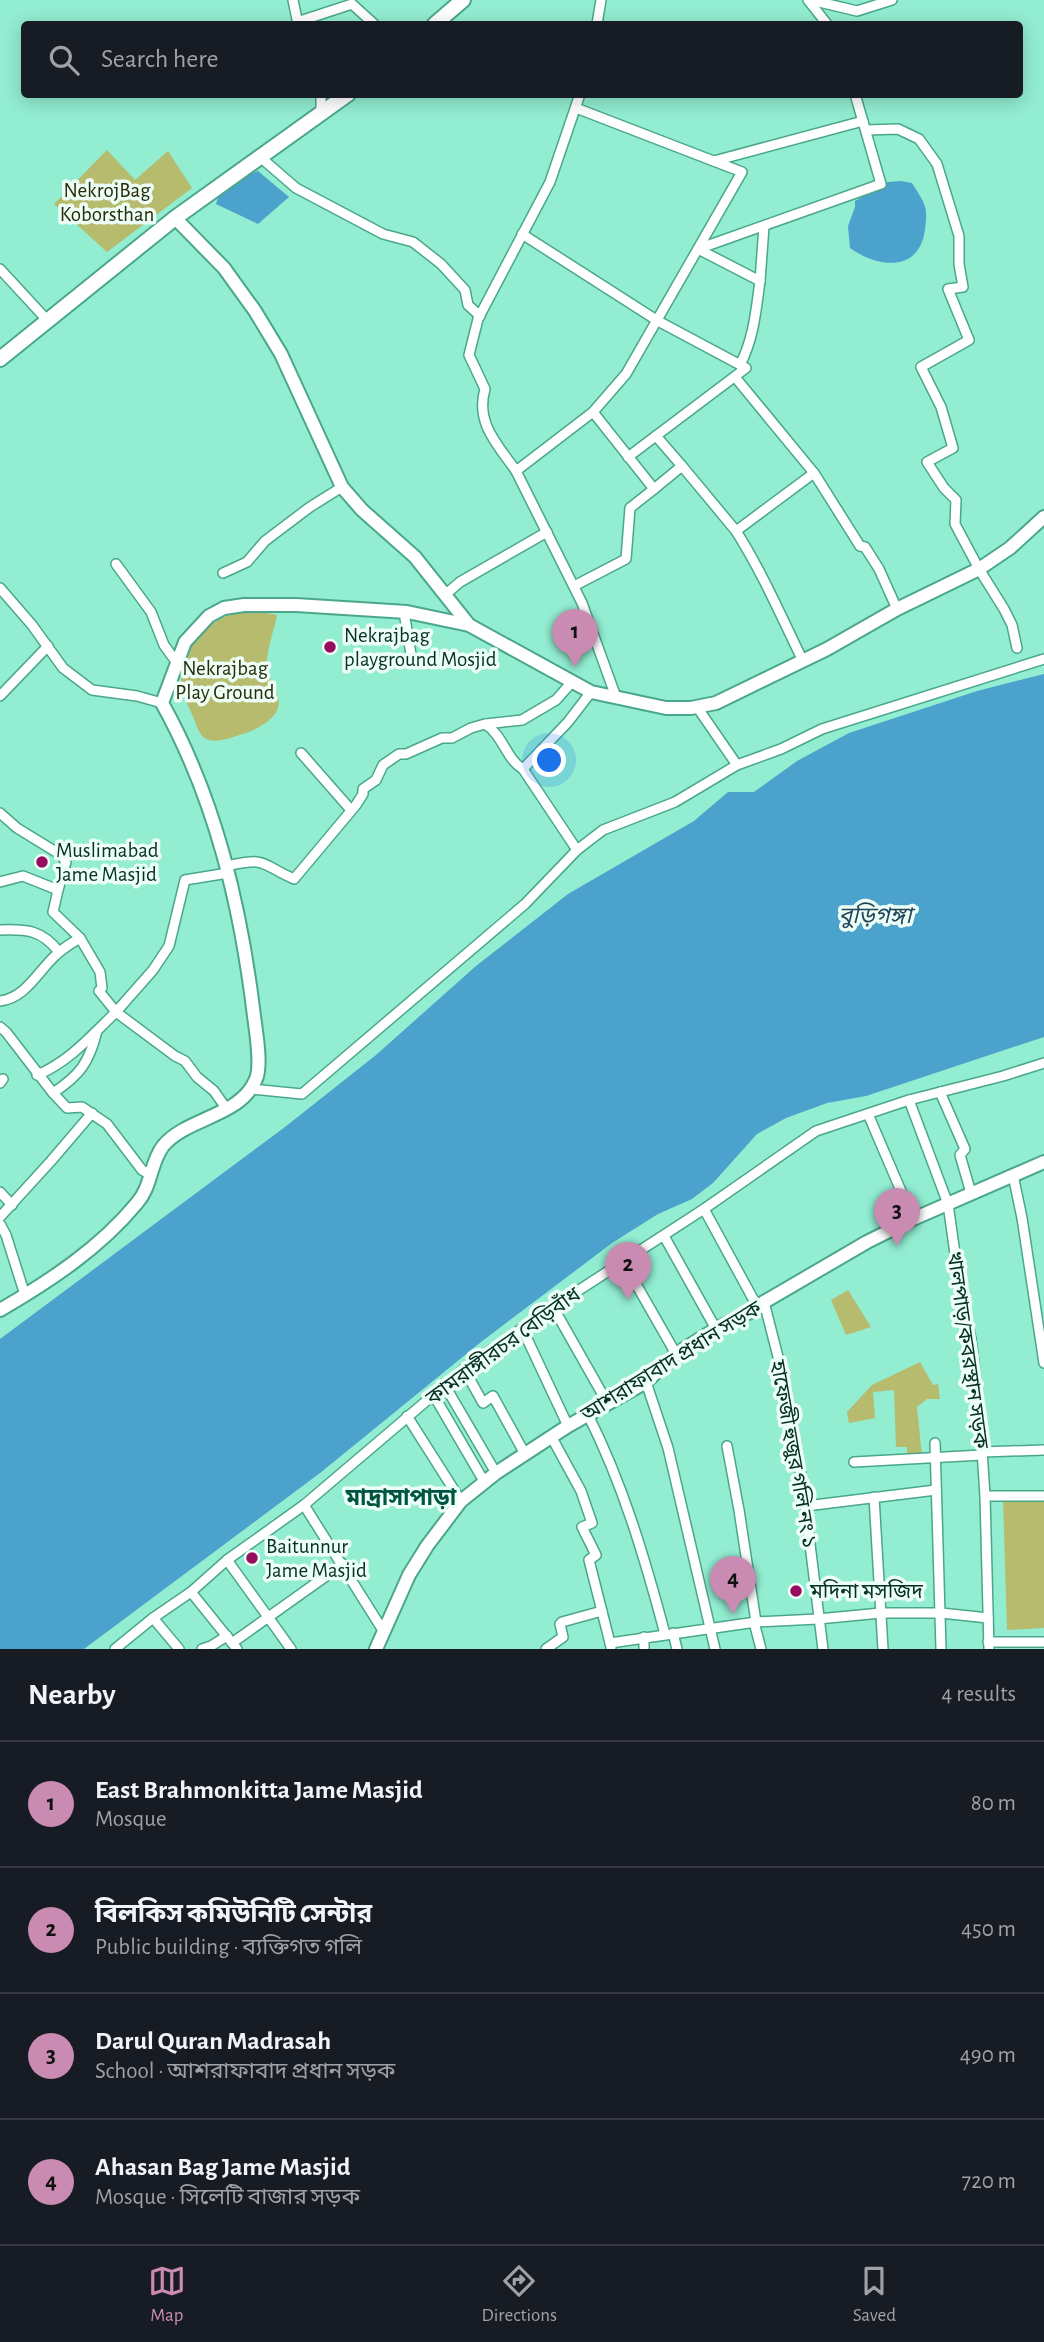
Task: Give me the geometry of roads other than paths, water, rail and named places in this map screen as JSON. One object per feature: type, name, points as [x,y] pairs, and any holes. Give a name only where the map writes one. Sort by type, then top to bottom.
[{"type":"main road","points":[[438,21],[463,0]]},
{"type":"main road","points":[[0,359],[175,218],[343,98]]},
{"type":"street","points":[[293,0],[298,21]]},
{"type":"street","points":[[598,21],[601,0]]},
{"type":"street","points":[[810,0],[857,11],[892,0]]},
{"type":"street","points":[[810,0],[825,21]]},
{"type":"street","points":[[304,21],[352,4],[371,21]]},
{"type":"street","points":[[321,98],[321,115]]},
{"type":"street","points":[[579,98],[550,183],[480,316],[469,355],[485,389],[481,401],[485,428],[516,471],[574,586],[616,697]]},
{"type":"street","points":[[698,249],[881,184],[856,98]]},
{"type":"street","points":[[516,471],[593,412],[626,374],[742,172],[576,108]]},
{"type":"street","points":[[714,161],[864,126],[898,129],[919,139],[937,164],[959,236],[962,287],[948,289],[969,340],[921,367],[941,407],[953,448],[927,463],[956,500],[955,524],[1012,625],[1017,648]]},
{"type":"street","points":[[259,156],[296,188],[383,234],[413,242],[441,264],[465,290],[468,305],[480,316]]},
{"type":"street","points":[[175,218],[224,268],[255,311],[281,354],[342,487],[362,510],[415,557],[469,625]]},
{"type":"street","points":[[740,365],[750,346],[754,330],[764,226]]},
{"type":"street","points":[[522,234],[658,321],[746,368],[628,457]]},
{"type":"street","points":[[698,249],[760,281]]},
{"type":"street","points":[[0,269],[47,320]]},
{"type":"street","points":[[735,377],[814,473],[860,546],[865,547],[879,569],[897,610]]},
{"type":"street","points":[[593,412],[654,489]]},
{"type":"street","points":[[656,436],[736,531],[761,570],[774,604],[803,660]]},
{"type":"street","points":[[574,586],[626,559],[630,508],[682,466]]},
{"type":"street","points":[[736,531],[814,473]]},
{"type":"street","points":[[223,573],[247,562],[265,541],[342,487]]},
{"type":"street","points":[[0,1310],[77,1260],[96,1244],[138,1202],[149,1186],[155,1160],[166,1143],[226,1108],[251,1089],[258,1077],[256,1033],[239,916],[218,836],[164,698],[185,642],[209,616],[224,608],[244,606],[296,605],[404,612],[469,625],[590,692],[666,708],[697,707],[716,703],[979,569],[1010,548],[1044,517]]},
{"type":"street","points":[[446,594],[460,582],[547,532]]},
{"type":"street","points":[[116,564],[151,612],[164,645],[177,663]]},
{"type":"street","points":[[0,588],[63,668],[92,690],[164,698]]},
{"type":"street","points":[[404,612],[412,660]]},
{"type":"street","points":[[0,696],[48,646]]},
{"type":"street","points":[[251,1089],[302,1094],[525,904],[578,850],[603,830],[675,802],[737,765],[781,749],[822,729],[1044,659]]},
{"type":"street","points":[[37,1075],[54,1068],[97,1031],[153,970],[169,946],[185,880],[253,860],[262,861],[293,879],[351,810],[363,794],[363,789],[376,780],[383,765],[396,755],[406,754],[442,738],[452,738],[485,724],[522,720],[556,700],[572,682]]},
{"type":"street","points":[[523,769],[568,722],[590,692]]},
{"type":"street","points":[[697,707],[737,765]]},
{"type":"street","points":[[485,724],[494,730],[511,757],[523,769],[578,850]]},
{"type":"street","points":[[302,753],[351,810]]},
{"type":"street","points":[[0,813],[17,828],[61,855],[66,862],[53,912],[80,938],[100,972],[102,988],[99,991],[116,1012],[185,1061],[197,1077],[214,1091],[226,1108]]},
{"type":"street","points":[[0,882],[23,876],[58,890]]},
{"type":"street","points":[[0,930],[34,931],[49,940],[59,952]]},
{"type":"street","points":[[0,1001],[12,1000],[19,995],[59,952],[80,938]]},
{"type":"street","points":[[0,1027],[67,1108],[79,1106],[107,1124],[142,1170],[151,1175]]},
{"type":"street","points":[[53,1093],[79,1074],[91,1053],[97,1031]]},
{"type":"street","name":"কামরাঙ্গীরচর বেড়িবাঁধ","points":[[115,1649],[191,1592],[227,1560],[304,1506],[464,1369],[553,1307],[705,1209],[816,1131],[909,1100],[1044,1063]]},
{"type":"street","points":[[940,1092],[965,1149],[960,1154],[971,1193]]},
{"type":"street","name":"খালপাড়/কবরস্থান সড়ক","points":[[909,1100],[948,1204],[960,1289],[971,1339],[985,1496],[988,1645]]},
{"type":"street","points":[[0,1217],[92,1113]]},
{"type":"street","points":[[868,1114],[913,1219]]},
{"type":"street","name":"আশরাফাবাদ প্রধান সড়ক","points":[[376,1649],[409,1574],[427,1546],[461,1501],[496,1473],[568,1426],[646,1382],[676,1354],[716,1329],[867,1242],[1044,1162]]},
{"type":"street","points":[[1013,1175],[1044,1363]]},
{"type":"street","points":[[0,1192],[12,1205]]},
{"type":"street","name":"হাফেজী হুজুর গলি নং ১","points":[[705,1209],[761,1305],[786,1388],[806,1506],[818,1619],[824,1649]]},
{"type":"street","points":[[0,1224],[25,1295]]},
{"type":"street","points":[[664,1236],[716,1329]]},
{"type":"street","points":[[624,1263],[676,1354]]},
{"type":"street","points":[[553,1307],[608,1404]]},
{"type":"street","points":[[522,1328],[568,1426]]},
{"type":"street","points":[[464,1369],[483,1403],[493,1396],[525,1454]]},
{"type":"street","points":[[646,1382],[668,1448],[715,1649]]},
{"type":"street","points":[[444,1384],[496,1473]]},
{"type":"street","points":[[433,1394],[485,1483]]},
{"type":"street","points":[[588,1415],[606,1450],[642,1548],[669,1633],[677,1649]]},
{"type":"street","points":[[407,1416],[461,1501]]},
{"type":"street","points":[[552,1438],[581,1491],[592,1523],[582,1527],[596,1555],[589,1560],[610,1646],[644,1637],[755,1622],[881,1614],[941,1614],[988,1618]]},
{"type":"street","points":[[935,1443],[934,1482],[941,1649]]},
{"type":"street","points":[[727,1447],[761,1649]]},
{"type":"street","points":[[854,1462],[1044,1450]]},
{"type":"street","points":[[806,1506],[869,1498],[934,1482]]},
{"type":"street","points":[[985,1496],[1044,1496]]},
{"type":"street","points":[[869,1498],[883,1649]]},
{"type":"street","points":[[304,1506],[384,1632]]},
{"type":"street","points":[[227,1560],[291,1649]]},
{"type":"street","points":[[202,1649],[232,1642],[343,1564]]},
{"type":"street","points":[[191,1592],[232,1642]]},
{"type":"street","points":[[546,1649],[561,1640],[562,1622],[601,1611]]},
{"type":"street","points":[[153,1618],[179,1649]]},
{"type":"street","points":[[644,1637],[644,1649]]},
{"type":"street","points":[[988,1645],[1025,1646],[1044,1642]]},
{"type":"water","points":[[258,171],[289,197],[258,224],[216,204],[221,186]]},
{"type":"water","points":[[888,182],[912,183],[926,209],[925,229],[915,253],[906,260],[885,262],[873,260],[850,248],[848,226],[855,201]]},
{"type":"water","name":"বুড়িগঙ্গা","points":[[1044,674],[1044,1037],[866,1096],[827,1103],[786,1118],[757,1134],[713,1183],[692,1199],[658,1214],[612,1243],[481,1342],[320,1473],[84,1649],[0,1649],[0,1339],[285,1127],[376,1055],[476,966],[568,894],[694,821],[728,792],[754,792],[797,761],[849,733],[977,691]]},
{"type":"place","name":"Nekrajbag playground Mosjid","points":[[330,647]]},
{"type":"place","name":"East Brahmonkitta Jame Masjid","points":[[575,667]]},
{"type":"place","name":"Muslimabad Jame Masjid","points":[[42,862]]},
{"type":"place","name":"Darul Quran Madrasah","points":[[897,1246]]},
{"type":"place","name":"বিলকিস কমিউনিটি সেন্টার","points":[[628,1300]]},
{"type":"place","name":"Baitunnur Jame Masjid","points":[[252,1558]]},
{"type":"place","name":"মদিনা মসজিদ","points":[[796,1591]]},
{"type":"place","name":"Ahasan Bag Jame Masjid","points":[[733,1614]]},
{"type":"district","name":"মাদ্রাসাপাড়া","points":[[401,1497]]},
{"type":"park label","name":"NekrojBag Koborsthan","points":[[107,202]]},
{"type":"park label","name":"Nekrajbag Play Ground","points":[[225,680]]}]
